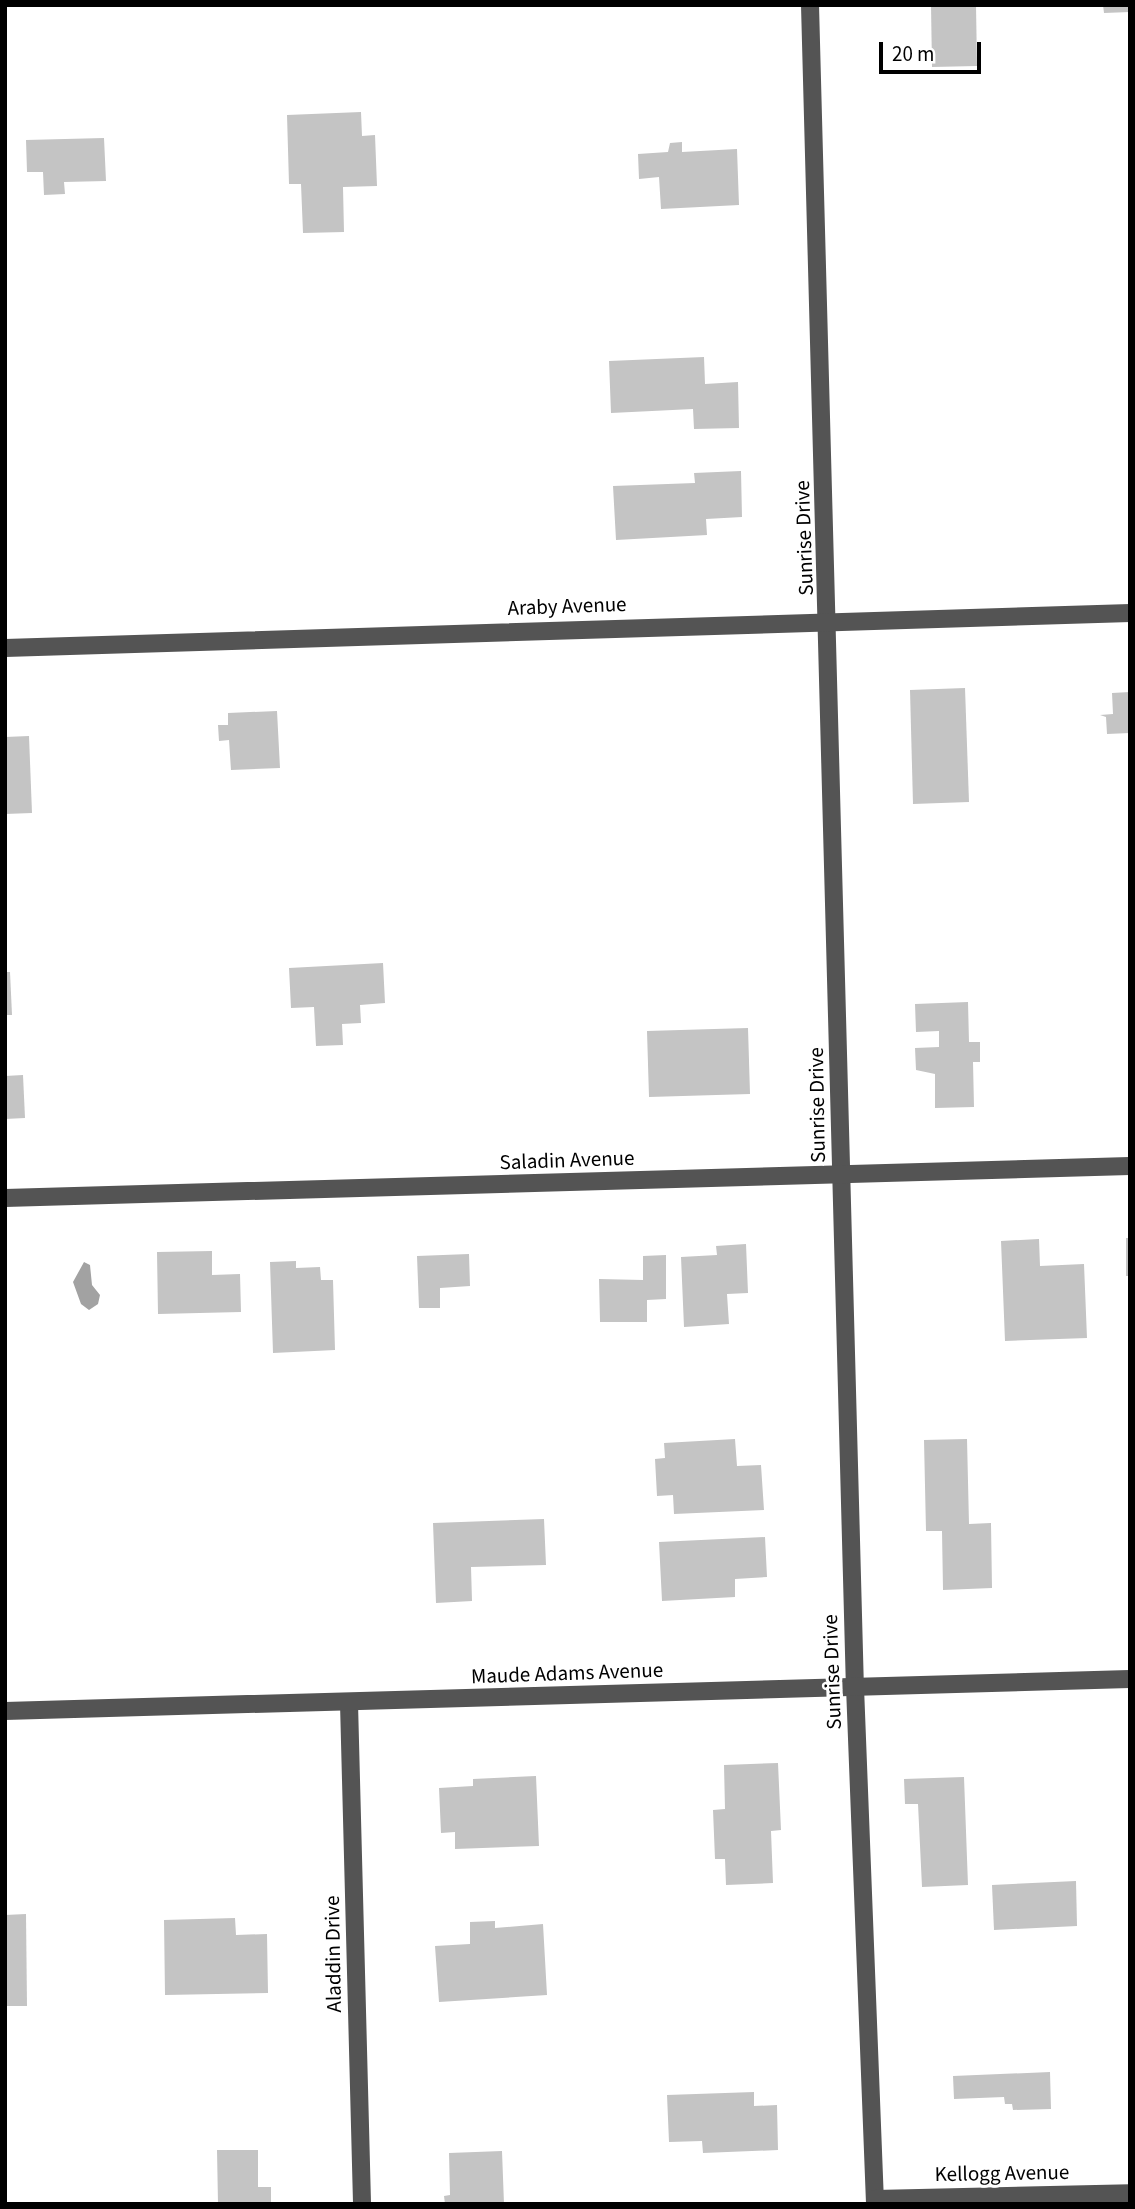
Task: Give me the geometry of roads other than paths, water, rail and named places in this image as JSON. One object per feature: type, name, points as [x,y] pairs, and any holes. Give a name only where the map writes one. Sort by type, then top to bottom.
[{"type":"street","name":"Sunrise Drive","points":[[810,5],[829,620],[855,1686],[875,2202]]},
{"type":"street","name":"Araby Avenue","points":[[5,648],[829,620],[1130,613]]},
{"type":"street","name":"Saladin Avenue","points":[[5,1198],[1130,1166]]},
{"type":"street","name":"Maude Adams Avenue","points":[[5,1711],[1130,1679]]},
{"type":"street","name":"Aladdin Drive","points":[[349,1703],[362,2204]]},
{"type":"street","name":"Kellogg Avenue","points":[[875,2202],[1130,2193]]}]
